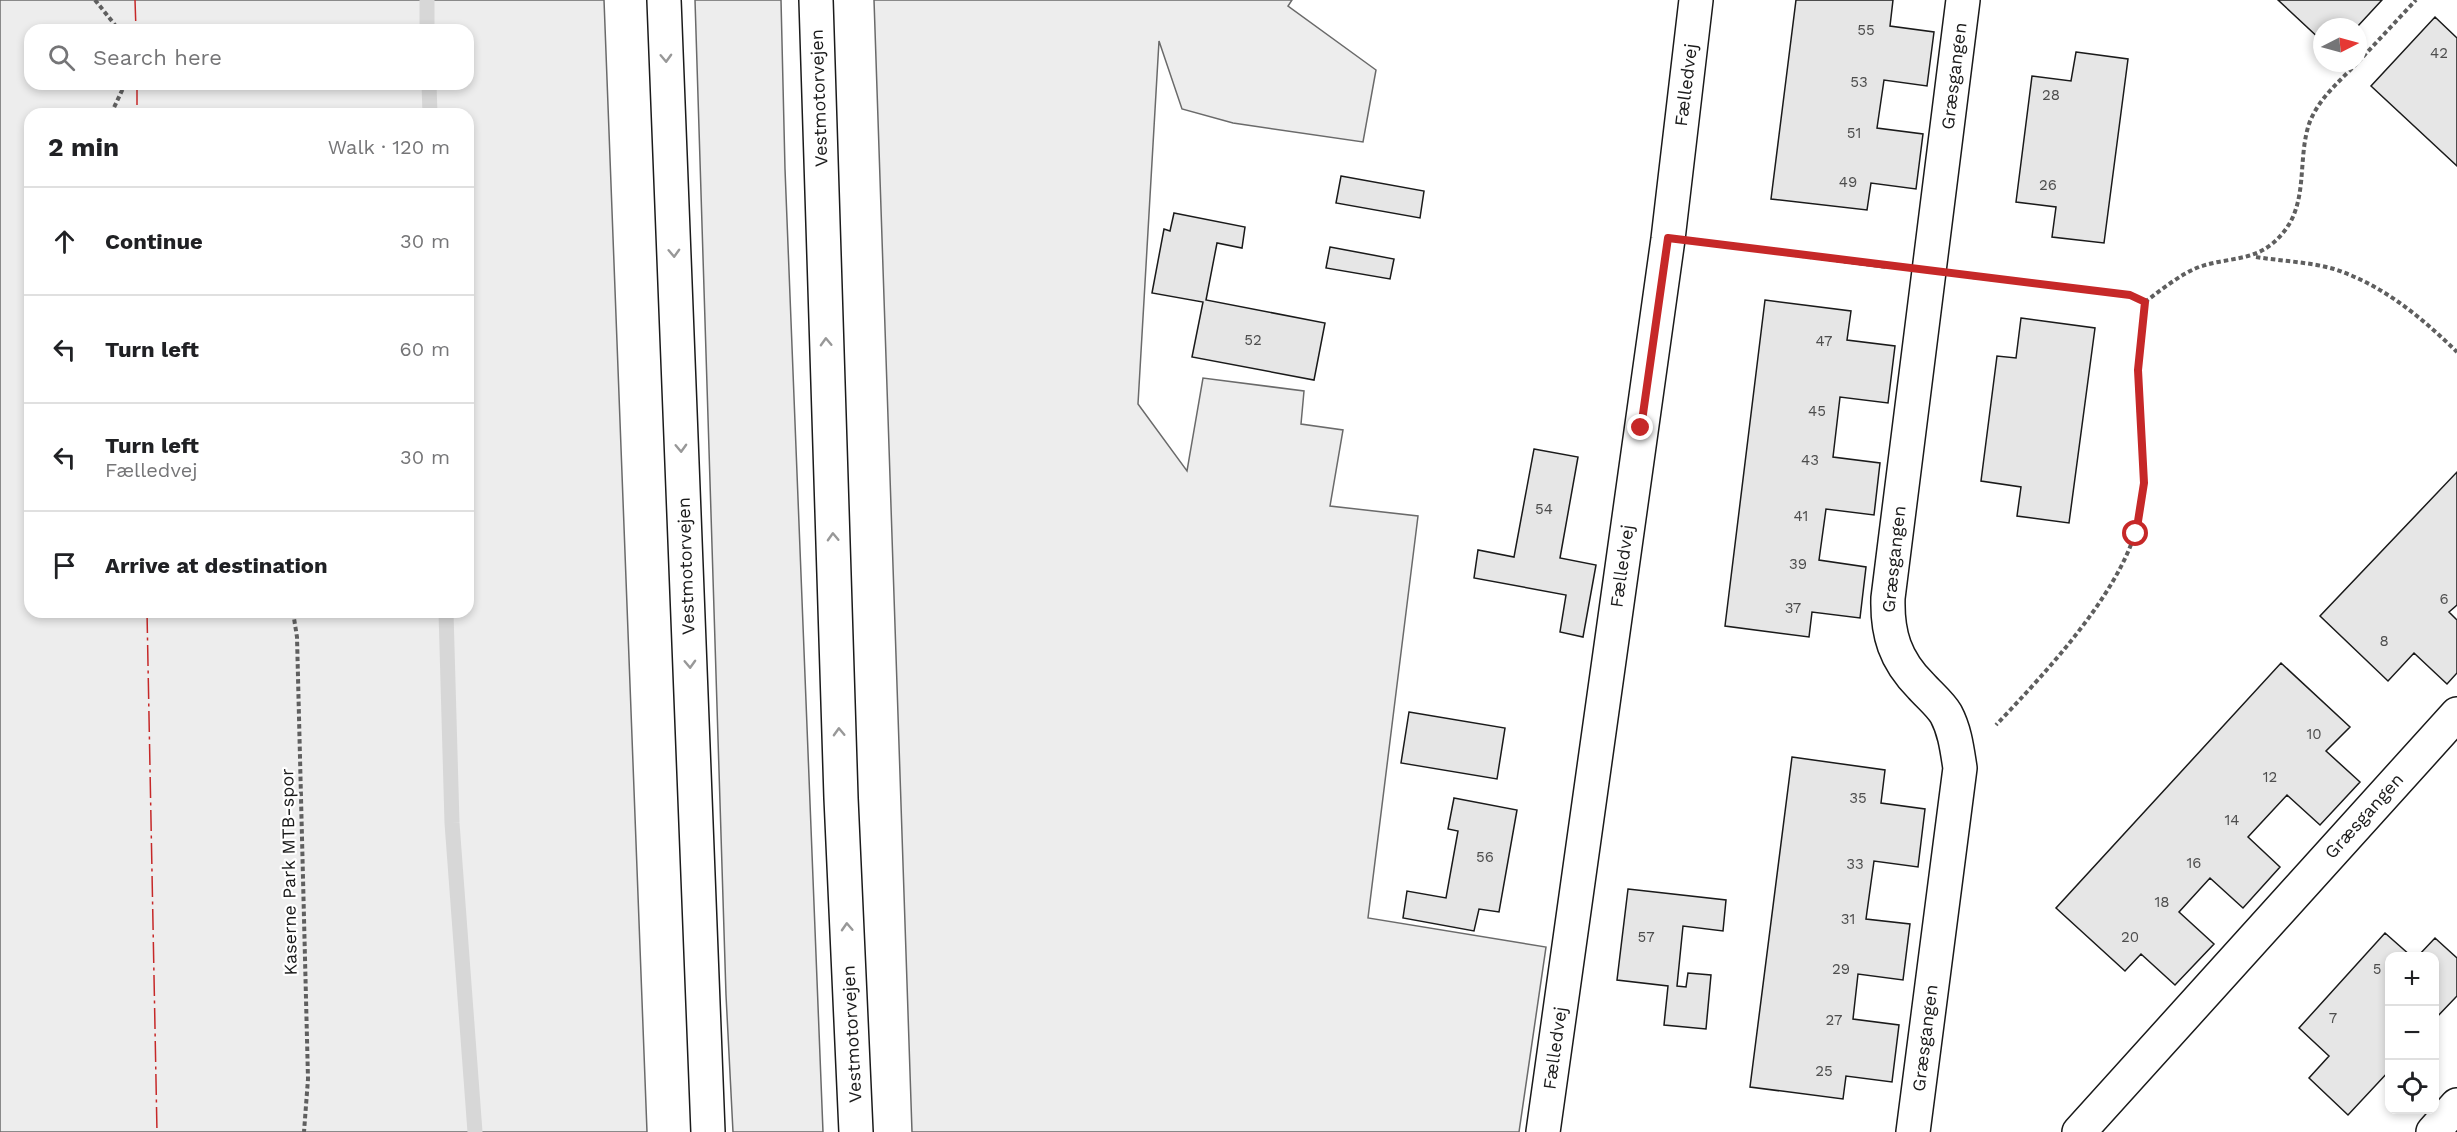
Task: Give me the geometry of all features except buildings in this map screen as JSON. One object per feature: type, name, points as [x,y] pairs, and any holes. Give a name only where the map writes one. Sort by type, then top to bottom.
[{"type":"main road","name":"Vestmotorvejen","points":[[664,0],[708,1132]]},
{"type":"main road","name":"Vestmotorvejen","points":[[816,0],[840,786],[856,1132]]},
{"type":"main road","name":"Fælledvej","points":[[1543,1132],[1668,238],[1696,0]]},
{"type":"main road","name":"Græsgangen","points":[[1913,1132],[1960,768],[1956,739],[1945,712],[1907,672],[1894,649],[1887,624],[1888,598],[1964,0]]},
{"type":"main road","name":"Græsgangen","points":[[2079,1132],[2457,714]]},
{"type":"main road","points":[[2433,1132],[2457,1105]]},
{"type":"path","points":[[95,0],[114,24]]},
{"type":"path","points":[[2367,51],[2416,0]]},
{"type":"path","points":[[2255,256],[2281,236],[2296,213],[2308,126],[2318,104],[2348,72]]},
{"type":"path","points":[[114,108],[122,90]]},
{"type":"path","points":[[1668,238],[2130,295],[2145,302]]},
{"type":"path","points":[[1958,751],[1983,739],[2037,682],[2098,605],[2126,557],[2139,518],[2144,483],[2138,370],[2145,302],[2172,282],[2197,268],[2255,256],[2333,269],[2379,288],[2428,325],[2457,352]]},
{"type":"path","name":"Kaserne Park MTB-spor","points":[[294,618],[297,637],[308,1079],[304,1132]]},
{"type":"shaded area","points":[[0,0],[604,0],[647,1132],[0,1132]]},
{"type":"shaded area","points":[[695,0],[781,0],[785,169],[823,1132],[733,1132],[726,995]]},
{"type":"shaded area","points":[[874,0],[1292,0],[1288,6],[1376,70],[1363,142],[1233,123],[1182,109],[1159,41],[1138,404],[1187,471],[1203,378],[1304,391],[1301,424],[1343,430],[1330,506],[1418,516],[1368,918],[1546,947],[1519,1132],[912,1132]]},
{"type":"waterway","points":[[427,0],[427,24]]},
{"type":"waterway","points":[[429,90],[430,108]]},
{"type":"waterway","points":[[446,618],[452,823],[475,1132]]},
{"type":"power","points":[[135,0],[136,24]]},
{"type":"power","points":[[137,90],[137,108]]},
{"type":"power","points":[[147,618],[157,1132]]},
{"type":"route","points":[[1641,428],[1668,238],[2130,295],[2145,302],[2138,370],[2140,450],[2144,483],[2136,534]]}]
